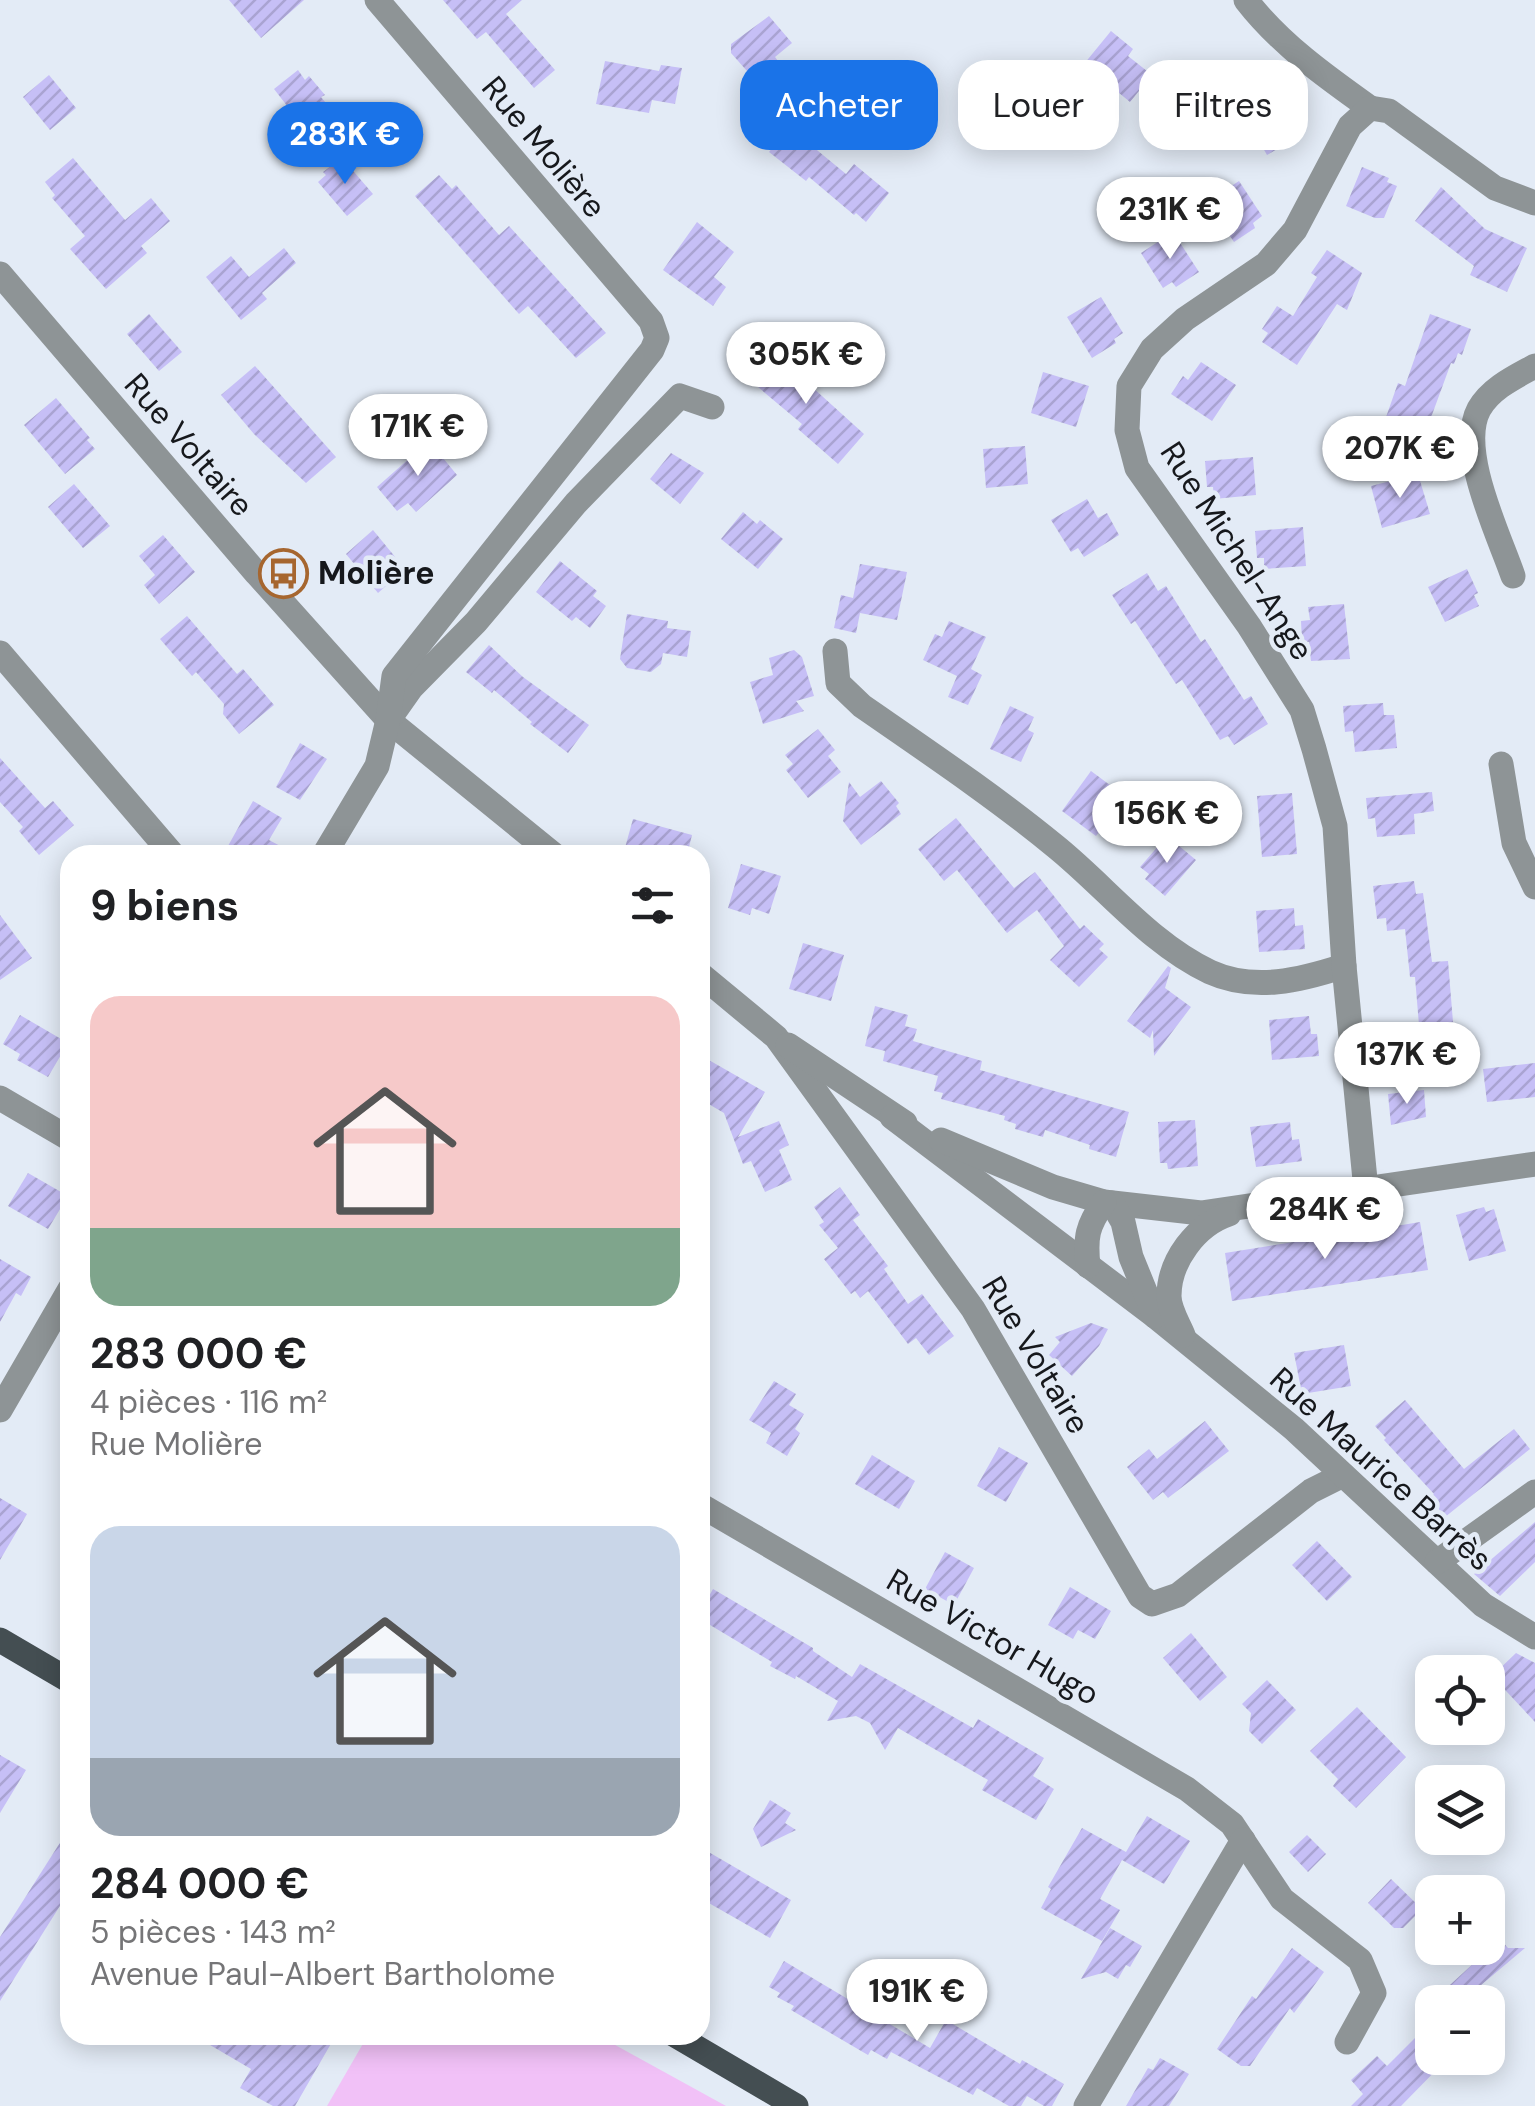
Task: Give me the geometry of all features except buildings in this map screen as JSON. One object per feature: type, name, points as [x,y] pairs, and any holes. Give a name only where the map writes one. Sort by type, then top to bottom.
[{"type":"main road","points":[[0,1640],[60,1676]]},
{"type":"main road","points":[[692,2045],[796,2106]]},
{"type":"street","name":"Rue Molière","points":[[377,0],[651,322],[657,338],[652,350],[438,621]]},
{"type":"street","points":[[1246,0],[1277,35],[1317,70],[1370,108],[1389,111],[1495,188],[1535,203]]},
{"type":"street","name":"Rue Michel-Ange","points":[[1366,1190],[1334,826],[1302,710],[1250,626],[1138,468],[1127,430],[1130,386],[1152,349],[1186,319],[1266,264],[1295,230],[1350,126],[1370,108]]},
{"type":"street","name":"Rue Voltaire","points":[[0,274],[257,574],[388,720],[542,845]]},
{"type":"street","points":[[1514,576],[1470,442],[1479,409],[1503,382],[1535,366]]},
{"type":"street","points":[[388,720],[576,503],[680,396],[712,408]]},
{"type":"street","points":[[330,845],[376,766],[394,676],[438,621],[458,640]]},
{"type":"street","points":[[836,651],[838,682],[862,706],[1055,846],[1161,941],[1211,972],[1257,984],[1303,980],[1344,966]]},
{"type":"street","points":[[0,653],[164,845]]},
{"type":"street","points":[[1501,764],[1514,843],[1535,887]]},
{"type":"street","name":"Rue Voltaire","points":[[710,982],[776,1036],[973,1310],[1140,1596],[1152,1604],[1178,1595],[1311,1491],[1344,1475]]},
{"type":"street","points":[[776,1036],[892,1117],[1053,1187],[1108,1202],[1201,1213],[1535,1164]]},
{"type":"street","points":[[0,1098],[60,1133]]},
{"type":"street","name":"Rue Maurice Barrès","points":[[892,1117],[1155,1316],[1294,1429],[1483,1606],[1535,1637]]},
{"type":"street","points":[[1088,1266],[1089,1222],[1108,1202]]},
{"type":"street","name":"Rue Maurice Barrès","points":[[1108,1202],[1123,1222],[1131,1257],[1155,1316]]},
{"type":"street","name":"Rue Maurice Barrès","points":[[1187,1344],[1168,1300],[1172,1274],[1188,1244],[1207,1224],[1223,1215],[1258,1206]]},
{"type":"street","points":[[0,1410],[60,1306]]},
{"type":"street","points":[[1437,1562],[1535,1492]]},
{"type":"street","name":"Rue Victor Hugo","points":[[710,1510],[1187,1789],[1232,1824],[1282,1899],[1360,1960],[1374,1992],[1347,2042]]},
{"type":"street","points":[[1086,2106],[1243,1840]]},
{"type":"shaded area","points":[[362,2045],[615,2045],[726,2106],[327,2106]]},
{"type":"place","name":"Molière","points":[[283,573]]}]
